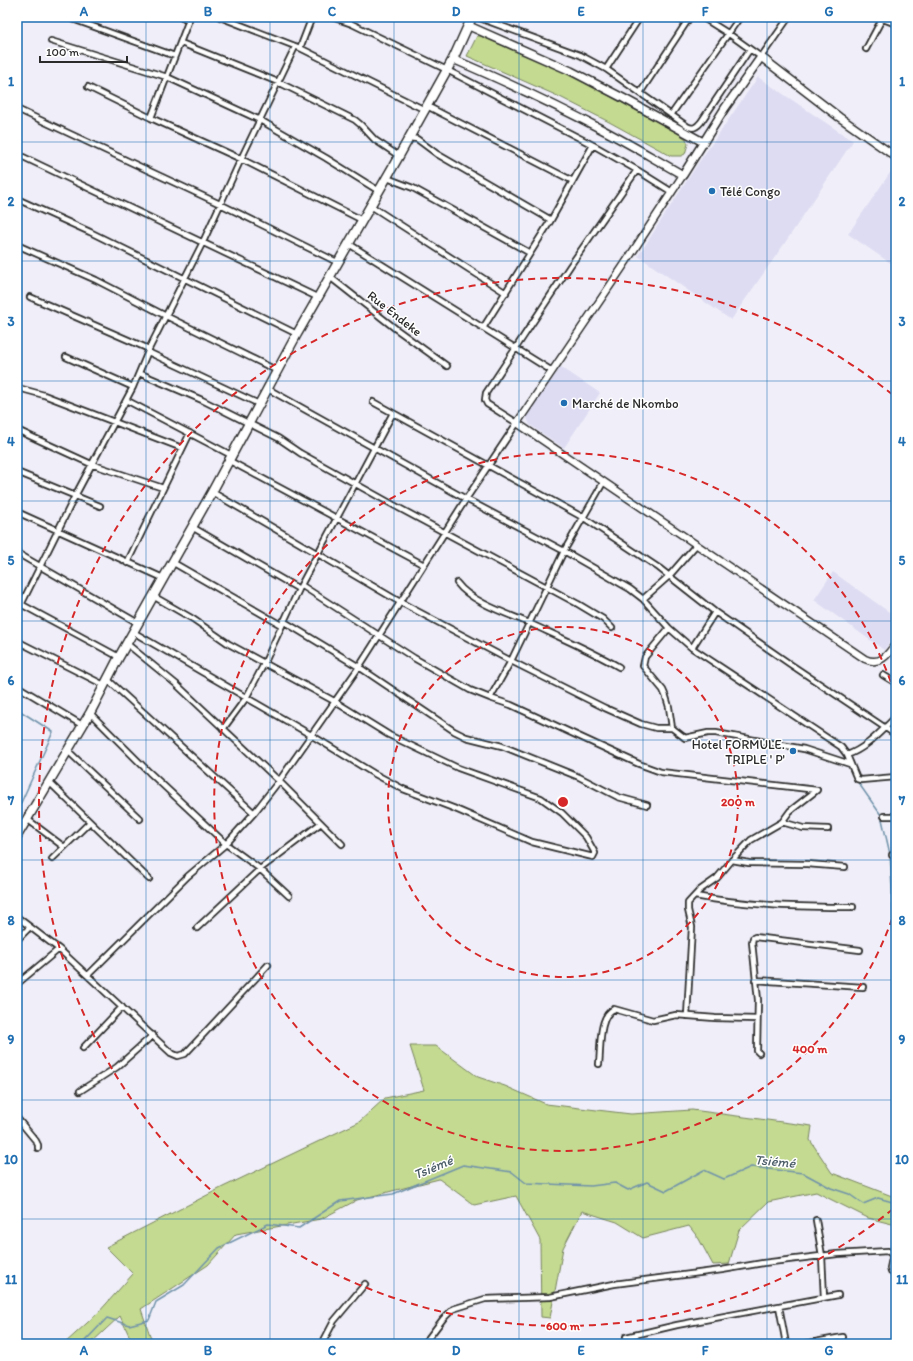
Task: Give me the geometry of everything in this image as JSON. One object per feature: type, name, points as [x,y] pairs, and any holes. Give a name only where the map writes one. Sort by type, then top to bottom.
[{"type":"highway","points":[[17,836],[90,713],[118,657],[212,492],[258,404],[268,389],[297,334],[339,264],[362,220],[400,156],[453,59],[472,17]]},
{"type":"main road","points":[[469,26],[571,71],[703,142]]},
{"type":"main road","points":[[453,59],[586,121],[683,175],[738,88],[761,57],[839,117],[896,157]]},
{"type":"street","points":[[67,17],[175,56]]},
{"type":"street","points":[[151,118],[190,18],[182,17]]},
{"type":"street","points":[[220,17],[298,48],[426,108],[573,181]]},
{"type":"street","points":[[17,613],[19,603],[41,567],[75,496],[133,387],[148,351],[203,242],[278,82],[298,48],[312,17]]},
{"type":"street","points":[[332,17],[352,24],[447,70],[593,145],[672,192]]},
{"type":"street","points":[[477,17],[569,50],[606,69],[690,128],[694,128],[698,125],[750,49]]},
{"type":"street","points":[[606,69],[640,17]]},
{"type":"street","points":[[640,93],[690,17]]},
{"type":"street","points":[[702,17],[761,57],[789,17]]},
{"type":"street","points":[[671,115],[740,17]]},
{"type":"street","points":[[866,50],[880,18],[896,24]]},
{"type":"street","points":[[52,41],[168,76],[260,120],[379,191]]},
{"type":"street","points":[[181,43],[278,82],[355,120],[375,140],[400,156]]},
{"type":"street","points":[[88,87],[151,118],[241,159],[362,220]]},
{"type":"street","points":[[17,109],[220,204],[339,264]]},
{"type":"street","points":[[409,138],[416,139],[437,154],[551,220]]},
{"type":"street","points":[[483,328],[551,220],[593,145]]},
{"type":"street","points":[[17,154],[319,298]]},
{"type":"street","points":[[637,170],[570,266],[515,349],[485,396],[485,400],[490,406],[865,659],[875,662],[883,659],[896,643]]},
{"type":"street","points":[[88,975],[188,876],[226,844],[254,813],[279,781],[359,667],[488,464],[683,175]]},
{"type":"street","points":[[387,178],[413,188],[530,253]]},
{"type":"street","points":[[17,199],[90,232],[297,334]]},
{"type":"street","points":[[371,206],[506,293]]},
{"type":"street","points":[[349,244],[552,371]]},
{"type":"street","points":[[17,245],[96,280],[278,371]]},
{"type":"street","name":"Rue Endeke","points":[[330,277],[446,366]]},
{"type":"street","points":[[30,297],[148,351],[258,404]]},
{"type":"street","points":[[66,357],[133,387]]},
{"type":"street","points":[[139,373],[202,400],[278,438],[356,484],[597,615],[612,628]]},
{"type":"street","points":[[22,389],[44,395],[182,448]]},
{"type":"street","points":[[268,389],[466,499],[564,551],[630,589],[643,599],[669,628],[692,648],[841,747],[847,755],[855,777],[859,780],[896,777]]},
{"type":"street","points":[[126,400],[190,433],[336,518],[424,565]]},
{"type":"street","points":[[373,402],[584,518],[659,568],[715,612],[896,735]]},
{"type":"street","points":[[223,729],[246,698],[264,664],[300,587],[393,413]]},
{"type":"street","points":[[17,430],[92,464],[163,488]]},
{"type":"street","points":[[127,563],[190,433]]},
{"type":"street","points":[[17,472],[100,506]]},
{"type":"street","points":[[490,698],[511,661],[564,551],[603,483]]},
{"type":"street","points":[[212,492],[400,602],[511,661],[605,708],[641,724],[656,728],[672,728],[685,738],[716,733],[804,749],[850,764]]},
{"type":"street","points":[[17,512],[58,532],[163,578]]},
{"type":"street","points":[[192,527],[300,587],[470,690],[512,705],[625,758],[656,771],[738,782],[816,790],[790,811],[782,822],[752,840],[717,878],[700,890],[688,903],[692,927],[687,1016]]},
{"type":"street","points":[[643,599],[669,576],[696,545]]},
{"type":"street","points":[[17,553],[138,623]]},
{"type":"street","points":[[172,562],[359,667],[454,731],[466,737],[502,746],[579,777],[618,797],[647,805]]},
{"type":"street","points":[[457,583],[471,596],[602,656],[620,667]]},
{"type":"street","points":[[133,632],[311,735],[373,773],[414,794],[452,808],[532,842],[593,857],[595,854],[586,837],[562,813],[541,798],[458,768],[389,735],[334,701],[229,644],[193,619],[152,596]]},
{"type":"street","points":[[19,603],[118,657]]},
{"type":"street","points":[[692,648],[715,612]]},
{"type":"street","points":[[669,628],[645,657],[642,663],[644,669],[663,690],[670,707],[672,728]]},
{"type":"street","points":[[17,641],[106,682],[254,813]]},
{"type":"street","points":[[126,643],[176,684],[279,781],[342,844]]},
{"type":"street","points":[[883,675],[896,683]]},
{"type":"street","points":[[17,686],[82,725]]},
{"type":"street","points":[[90,713],[149,772],[226,844],[260,869],[289,896]]},
{"type":"street","points":[[847,755],[857,752],[896,717]]},
{"type":"street","points":[[67,750],[140,819]]},
{"type":"street","points":[[49,782],[149,879]]},
{"type":"street","points":[[884,816],[896,816]]},
{"type":"street","points":[[27,819],[64,847]]},
{"type":"street","points":[[52,859],[90,822]]},
{"type":"street","points":[[782,822],[803,828],[828,829]]},
{"type":"street","points":[[197,928],[260,869],[321,824]]},
{"type":"street","points":[[732,860],[749,863],[807,864],[845,867]]},
{"type":"street","points":[[696,896],[746,903],[790,906],[853,907]]},
{"type":"street","points":[[17,917],[59,949],[174,1055],[181,1056],[185,1054],[268,965]]},
{"type":"street","points":[[17,940],[30,927]]},
{"type":"street","points":[[759,1053],[757,1050],[758,1000],[755,980],[753,938],[755,937],[860,950]]},
{"type":"street","points":[[17,984],[59,949]]},
{"type":"street","points":[[755,980],[863,986]]},
{"type":"street","points":[[83,1048],[122,1007]]},
{"type":"street","points":[[599,1064],[602,1027],[610,1010],[614,1009],[653,1020],[676,1015],[757,1019]]},
{"type":"street","points":[[80,1091],[117,1067],[153,1035]]},
{"type":"street","points":[[17,1118],[36,1141],[38,1148]]},
{"type":"street","points":[[816,1220],[822,1256],[824,1298]]},
{"type":"street","points":[[896,1240],[892,1255],[891,1270],[896,1274]]},
{"type":"street","points":[[424,1344],[443,1319],[453,1309],[477,1301],[550,1297],[614,1284],[822,1256],[888,1251],[892,1255]]},
{"type":"street","points":[[322,1344],[334,1321],[365,1284]]},
{"type":"street","points":[[626,1337],[678,1325],[838,1295]]},
{"type":"street","points":[[779,1306],[786,1344]]},
{"type":"street","points":[[804,1344],[843,1337]]},
{"type":"shaded area","points":[[758,77],[853,141],[731,320],[638,256],[699,162]]},
{"type":"shaded area","points":[[894,167],[896,169],[896,267],[848,234]]},
{"type":"shaded area","name":"Marché de Nkombo","points":[[561,367],[600,393],[564,448],[530,425],[527,418],[527,413]]},
{"type":"shaded area","points":[[833,572],[896,617],[896,634],[884,650],[814,600]]},
{"type":"green space","points":[[477,36],[567,73],[676,132],[686,139],[688,144],[685,154],[681,156],[671,156],[560,97],[467,56]]},
{"type":"green space","points":[[410,1046],[436,1046],[478,1077],[505,1086],[546,1104],[631,1114],[692,1110],[812,1126],[810,1140],[832,1173],[892,1196],[896,1191],[896,1225],[868,1218],[816,1192],[768,1202],[739,1230],[729,1264],[713,1265],[699,1239],[689,1226],[643,1238],[617,1222],[582,1211],[563,1248],[550,1318],[541,1317],[540,1240],[516,1196],[474,1205],[439,1179],[357,1200],[321,1219],[236,1234],[208,1265],[141,1309],[153,1344],[133,1344],[120,1316],[90,1344],[64,1344],[98,1313],[133,1274],[106,1247],[223,1187],[359,1122],[385,1098],[424,1090]]},
{"type":"waterway","points":[[17,709],[53,732],[20,805],[17,808]]},
{"type":"waterway","points":[[857,781],[881,815],[890,854],[896,962]]},
{"type":"waterway","name":"Tsiémé","points":[[82,1344],[107,1318],[129,1325],[149,1320],[156,1302],[184,1285],[219,1248],[268,1224],[299,1228],[340,1201],[393,1194],[463,1165],[512,1172],[526,1183],[591,1186],[615,1183],[628,1190],[647,1182],[666,1191],[704,1170],[724,1179],[751,1167],[803,1173],[831,1188],[849,1194],[863,1204],[878,1198],[896,1203]]},
{"type":"place","name":"Télé Congo","points":[[712,191]]},
{"type":"place","name":"Marché de Nkombo","points":[[564,403]]},
{"type":"place","name":"Hotel FORMULE. TRIPLE ' P'","points":[[793,751]]}]
